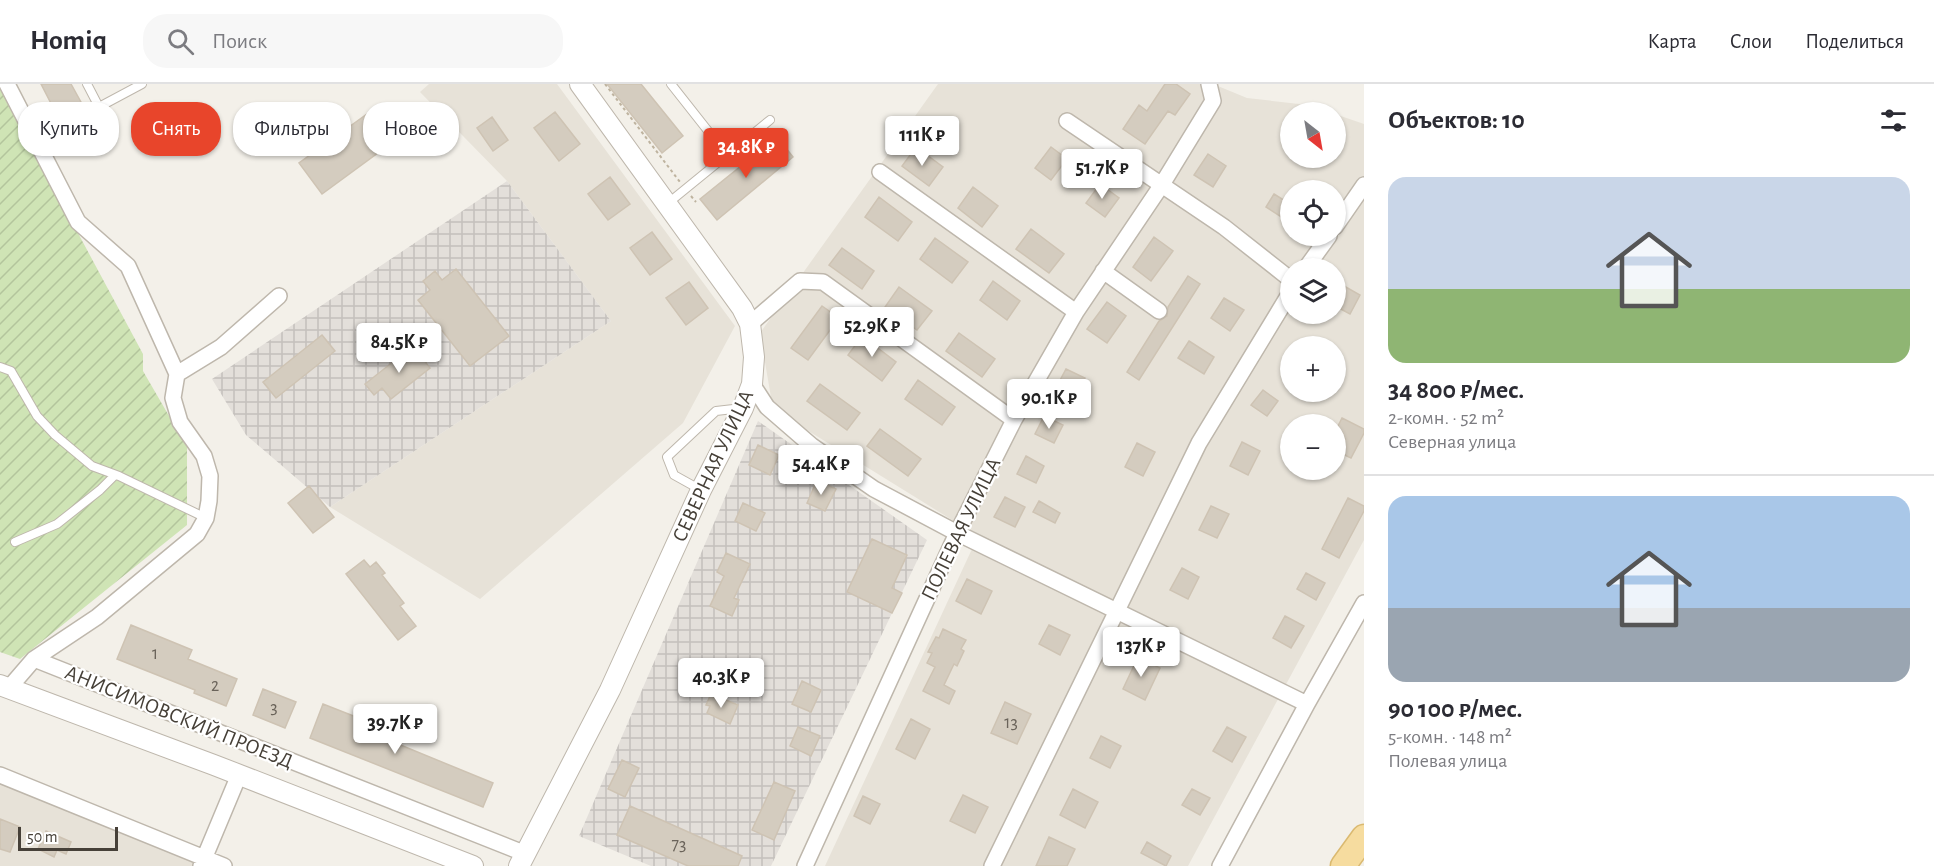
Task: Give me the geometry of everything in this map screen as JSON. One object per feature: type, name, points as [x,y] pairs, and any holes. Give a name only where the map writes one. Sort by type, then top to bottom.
[{"type":"main road","points":[[1343,866],[1364,837]]},
{"type":"street","points":[[7,84],[18,105]]},
{"type":"street","name":"СЕВЕРНАЯ УЛИЦА","points":[[522,860],[610,690],[701,490],[743,408],[752,384],[754,357],[750,324],[742,308],[580,84]]},
{"type":"street","name":"ПОЛЕВАЯ УЛИЦА","points":[[805,866],[957,533],[1014,420],[1076,312],[1161,186],[1213,101],[1209,84]]},
{"type":"street","points":[[1067,121],[1224,227],[1280,271]]},
{"type":"street","points":[[44,156],[78,222],[128,266],[177,374],[173,398],[180,422],[204,456],[210,476],[209,501],[206,518],[197,534],[97,617],[34,659],[4,687],[473,866]]},
{"type":"street","points":[[880,172],[1076,312]]},
{"type":"street","points":[[1346,211],[1364,185]]},
{"type":"street","points":[[1103,272],[1159,311]]},
{"type":"street","points":[[750,324],[800,281],[823,282],[1014,420]]},
{"type":"street","points":[[177,374],[221,346],[279,296]]},
{"type":"street","points":[[992,866],[1199,443],[1280,309]]},
{"type":"street","points":[[752,384],[767,407],[812,446],[873,489],[1115,612],[1307,704]]},
{"type":"street","points":[[1220,866],[1364,603]]},
{"type":"street","name":"АНИСИМОВСКИЙ ПРОЕЗД","points":[[34,659],[522,860]]},
{"type":"street","points":[[0,775],[203,862],[224,866]]},
{"type":"street","points":[[203,862],[239,775]]},
{"type":"lane","points":[[87,84],[96,102]]},
{"type":"lane","points":[[108,102],[142,84]]},
{"type":"lane","points":[[671,84],[727,156]]},
{"type":"lane","points":[[667,204],[770,120]]},
{"type":"lane","points":[[0,367],[11,371],[37,416],[55,435],[92,466],[206,518]]},
{"type":"lane","points":[[701,490],[674,475],[667,457],[716,411],[743,408]]},
{"type":"lane","points":[[15,542],[57,524],[115,475]]},
{"type":"path","points":[[605,84],[696,202]]},
{"type":"shaded area","points":[[429,84],[557,84],[735,326],[683,423],[480,599],[330,507],[611,321],[507,181],[459,132],[459,102],[430,102],[420,92]]},
{"type":"shaded area","points":[[938,84],[1213,84],[1247,98],[1282,102],[1280,102],[1280,168],[1346,168],[1346,118],[1364,124],[1364,540],[1188,866],[825,866],[978,536],[773,409],[760,333]]},
{"type":"shaded area","points":[[507,181],[611,321],[330,507],[246,435],[212,379]]},
{"type":"shaded area","points":[[758,421],[927,540],[771,866],[651,866],[579,836]]},
{"type":"shaded area","points":[[0,780],[210,866],[0,866]]},
{"type":"green space","points":[[0,88],[18,121],[18,156],[37,156],[143,354],[143,371],[187,447],[187,525],[20,659],[0,652]]},
{"type":"building","points":[[41,84],[71,84],[81,102],[50,102]]},
{"type":"building","points":[[607,84],[641,84],[683,136],[662,153]]},
{"type":"building","points":[[1165,84],[1176,84],[1190,94],[1175,115],[1168,111],[1145,144],[1123,129],[1139,105],[1147,111]]},
{"type":"building","points":[[555,112],[580,144],[559,161],[534,128]]},
{"type":"building","points":[[363,117],[363,156],[374,156],[322,194],[299,163],[309,156],[351,156],[351,126]]},
{"type":"building","points":[[492,117],[508,140],[493,151],[477,128]]},
{"type":"building","points":[[777,137],[793,157],[717,220],[700,199]]},
{"type":"building","points":[[916,147],[943,167],[929,186],[902,166]]},
{"type":"building","points":[[1051,147],[1067,159],[1051,180],[1035,168]]},
{"type":"building","points":[[1208,154],[1226,166],[1213,187],[1194,175]]},
{"type":"building","points":[[610,177],[630,204],[608,220],[588,194]]},
{"type":"building","points":[[1100,184],[1119,198],[1105,217],[1086,203]]},
{"type":"building","points":[[973,187],[998,206],[982,227],[958,208]]},
{"type":"building","points":[[1274,194],[1280,198],[1280,216],[1266,207]]},
{"type":"building","points":[[879,197],[912,222],[898,241],[865,217]]},
{"type":"building","points":[[1031,229],[1064,254],[1049,273],[1016,249]]},
{"type":"building","points":[[652,232],[672,259],[650,275],[630,248]]},
{"type":"building","points":[[1154,237],[1173,251],[1151,281],[1133,267]]},
{"type":"building","points":[[935,238],[968,262],[952,283],[920,259]]},
{"type":"building","points":[[842,248],[874,271],[862,289],[829,265]]},
{"type":"building","points":[[456,269],[509,336],[470,366],[418,300],[430,290],[423,281],[435,271],[442,280]]},
{"type":"building","points":[[1188,276],[1200,284],[1139,380],[1127,372],[1159,321],[1167,316],[1168,307]]},
{"type":"building","points":[[993,281],[1020,301],[1007,320],[980,300]]},
{"type":"building","points":[[689,282],[708,308],[686,325],[666,298]]},
{"type":"building","points":[[899,287],[932,311],[917,330],[885,307]]},
{"type":"building","points":[[1346,287],[1360,295],[1350,314],[1346,312]]},
{"type":"building","points":[[1224,298],[1244,310],[1230,331],[1211,318]]},
{"type":"building","points":[[1107,302],[1126,316],[1107,343],[1087,329]]},
{"type":"building","points":[[822,306],[839,318],[808,360],[791,348]]},
{"type":"building","points":[[959,333],[995,359],[982,377],[946,351]]},
{"type":"building","points":[[322,335],[335,351],[276,398],[263,382]]},
{"type":"building","points":[[862,336],[896,362],[882,381],[848,355]]},
{"type":"building","points":[[1189,341],[1214,357],[1204,374],[1178,358]]},
{"type":"building","points":[[413,346],[430,368],[391,399],[382,388],[374,395],[365,384]]},
{"type":"building","points":[[1066,369],[1085,378],[1076,396],[1057,386]]},
{"type":"building","points":[[918,380],[955,407],[942,425],[905,399]]},
{"type":"building","points":[[820,384],[860,413],[847,430],[807,401]]},
{"type":"building","points":[[1263,390],[1278,401],[1267,416],[1251,405]]},
{"type":"building","points":[[1044,416],[1063,425],[1054,443],[1035,434]]},
{"type":"building","points":[[1346,420],[1364,429],[1351,458],[1346,456]]},
{"type":"building","points":[[880,429],[921,459],[908,476],[867,446]]},
{"type":"building","points":[[1242,442],[1260,451],[1248,475],[1230,466]]},
{"type":"building","points":[[1137,443],[1155,452],[1143,476],[1125,467]]},
{"type":"building","points":[[758,445],[779,455],[770,475],[749,465]]},
{"type":"building","points":[[1026,456],[1044,466],[1036,483],[1017,474]]},
{"type":"building","points":[[817,480],[836,489],[825,511],[807,503]]},
{"type":"building","points":[[309,486],[334,517],[313,533],[288,503]]},
{"type":"building","points":[[1005,497],[1025,507],[1015,527],[994,517]]},
{"type":"building","points":[[1348,498],[1364,506],[1364,511],[1339,558],[1322,549]]},
{"type":"building","points":[[1039,501],[1060,513],[1055,523],[1033,512]]},
{"type":"building","points":[[743,503],[765,513],[756,531],[735,521]]},
{"type":"building","points":[[1211,506],[1229,514],[1217,538],[1199,530]]},
{"type":"building","points":[[872,539],[907,555],[892,588],[902,593],[892,613],[847,592]]},
{"type":"building","points":[[726,553],[750,564],[734,598],[739,600],[732,616],[710,606],[724,576],[717,572]]},
{"type":"building","points":[[364,560],[370,567],[376,562],[385,573],[382,575],[404,603],[400,606],[416,626],[398,640],[346,574]]},
{"type":"building","points":[[1182,568],[1199,577],[1188,599],[1170,590]]},
{"type":"building","points":[[1306,573],[1325,583],[1316,600],[1297,589]]},
{"type":"building","points":[[967,579],[992,591],[981,614],[956,601]]},
{"type":"building","points":[[1285,616],[1304,626],[1291,648],[1273,638]]},
{"type":"building","points":[[131,625],[192,650],[188,659],[237,679],[226,706],[194,693],[195,690],[117,659]]},
{"type":"building","points":[[1049,625],[1070,635],[1060,655],[1039,644]]},
{"type":"building","points":[[943,629],[966,640],[957,666],[954,664],[944,685],[955,691],[949,704],[923,691],[935,667],[927,663],[932,653],[928,652]]},
{"type":"building","points":[[1138,657],[1160,668],[1145,700],[1123,689]]},
{"type":"building","points":[[802,681],[821,690],[811,712],[792,704]]},
{"type":"building","points":[[263,689],[296,702],[285,728],[253,715]]},
{"type":"building","points":[[711,694],[738,705],[730,724],[707,713],[710,706],[706,705]]},
{"type":"building","points":[[1005,702],[1031,714],[1017,744],[991,733]]},
{"type":"building","points":[[323,704],[384,728],[381,737],[493,783],[483,807],[310,738]]},
{"type":"building","points":[[911,719],[930,729],[915,759],[896,749]]},
{"type":"building","points":[[798,727],[820,736],[811,756],[790,746]]},
{"type":"building","points":[[1227,727],[1246,737],[1232,762],[1213,751]]},
{"type":"building","points":[[1101,736],[1121,746],[1110,768],[1090,758]]},
{"type":"building","points":[[622,760],[639,768],[625,797],[608,789]]},
{"type":"building","points":[[774,782],[795,791],[774,840],[752,830]]},
{"type":"building","points":[[1073,789],[1098,802],[1085,828],[1060,815]]},
{"type":"building","points":[[1192,789],[1210,798],[1200,815],[1182,805]]},
{"type":"building","points":[[963,795],[988,807],[975,833],[950,821]]},
{"type":"building","points":[[863,796],[880,804],[870,824],[854,816]]},
{"type":"building","points":[[630,806],[742,856],[738,866],[688,866],[617,835]]},
{"type":"building","points":[[0,819],[20,827],[10,852],[0,849]]},
{"type":"building","points":[[46,831],[71,842],[66,854],[57,850],[54,857],[38,849]]},
{"type":"building","points":[[1049,837],[1075,849],[1067,866],[1036,866]]},
{"type":"building","points":[[1147,842],[1171,856],[1166,866],[1141,853]]}]
